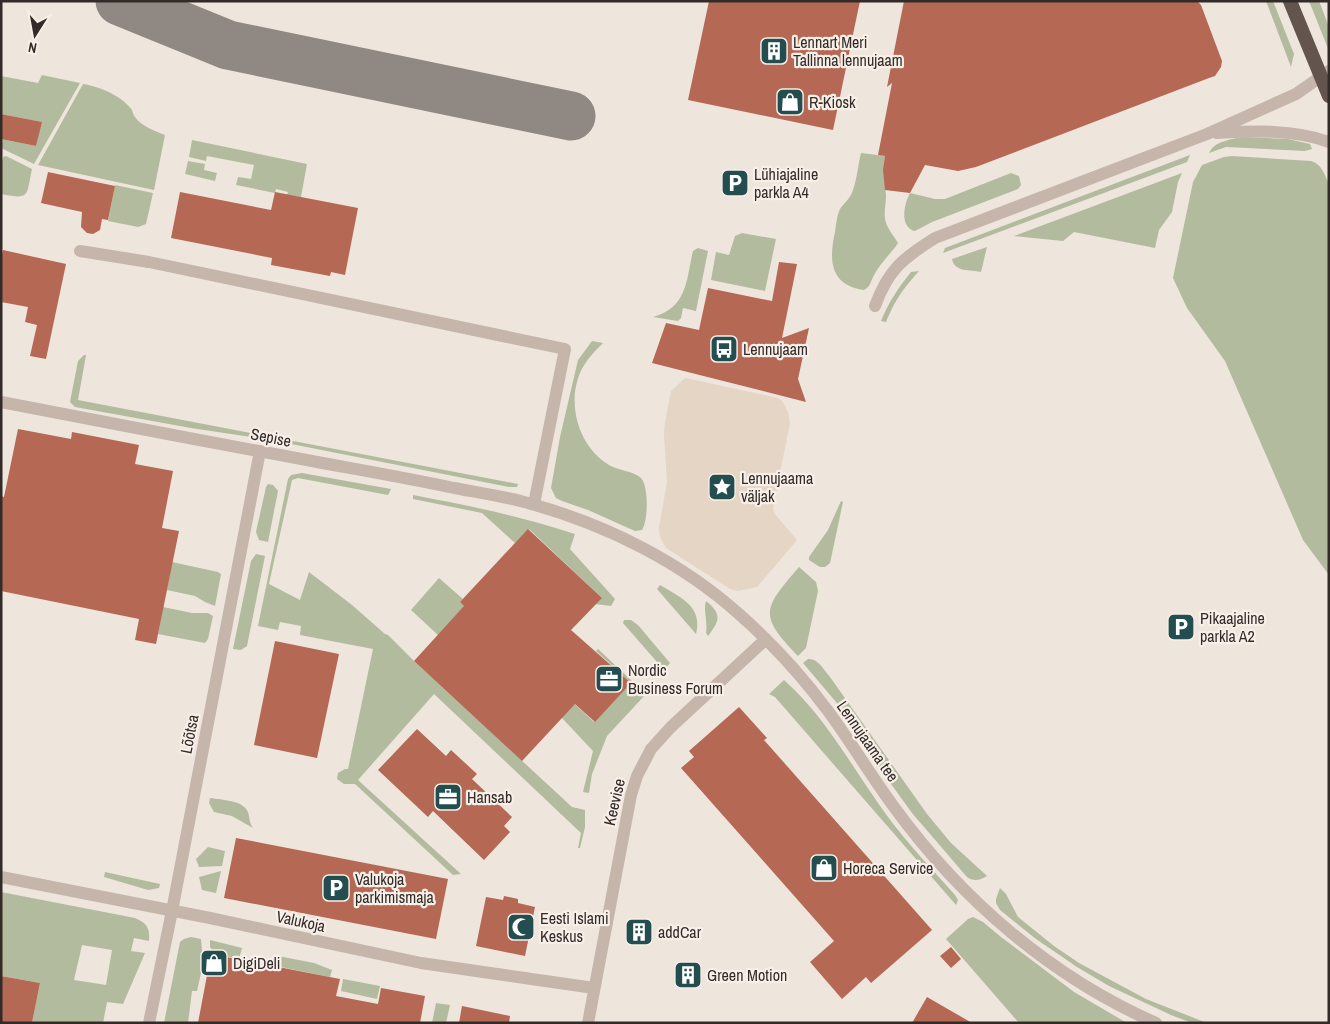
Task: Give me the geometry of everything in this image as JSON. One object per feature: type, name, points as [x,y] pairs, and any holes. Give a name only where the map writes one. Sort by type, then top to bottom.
[{"type":"highway","points":[[1290,1],[1325,74],[1329,96]]},
{"type":"street","points":[[875,306],[884,284],[903,260],[935,238],[1207,134],[1296,94],[1325,74]]},
{"type":"street","points":[[1207,134],[1250,131],[1293,134],[1314,137],[1329,142]]},
{"type":"street","points":[[80,251],[149,262],[565,349],[534,504]]},
{"type":"street","name":"Sepise","points":[[1,402],[534,504]]},
{"type":"street","name":"Lõõtsa","points":[[148,1023],[172,911],[260,451]]},
{"type":"street","name":"Lennujaama tee","points":[[534,504],[613,534],[665,560],[715,595],[766,639],[807,684],[829,712],[896,810],[935,858],[976,901],[1025,945],[1069,976],[1113,1002],[1156,1023]]},
{"type":"street","name":"Keevise","points":[[588,1023],[630,795],[637,776],[652,749],[671,727],[766,639]]},
{"type":"street","name":"Valukoja","points":[[1,877],[421,964],[594,988]]},
{"type":"green space","points":[[1266,1],[1273,1],[1294,54],[1291,67]]},
{"type":"green space","points":[[1309,1],[1319,1],[1329,27],[1329,51]]},
{"type":"green space","points":[[42,75],[80,83],[34,164],[1,148],[1,139],[36,146],[41,122],[1,114],[1,76],[38,83]]},
{"type":"green space","points":[[83,84],[96,87],[116,96],[132,110],[134,116],[141,123],[165,135],[154,190],[38,165]]},
{"type":"green space","points":[[1242,137],[1288,139],[1310,144],[1312,149],[1305,151],[1226,147],[1209,153],[1219,143]]},
{"type":"green space","points":[[192,140],[307,164],[301,197],[287,195],[288,192],[276,189],[275,193],[236,185],[238,177],[251,179],[254,165],[207,156],[206,161],[189,157]]},
{"type":"green space","points":[[861,153],[885,156],[885,219],[898,243],[875,272],[869,286],[864,290],[844,283],[838,277],[832,261],[838,214],[853,190]]},
{"type":"green space","points":[[1190,155],[1187,162],[943,253],[945,248]]},
{"type":"green space","points":[[6,156],[32,169],[26,194],[22,196],[1,194],[1,165],[3,157]]},
{"type":"green space","points":[[1232,156],[1315,162],[1324,173],[1329,184],[1329,575],[1303,540],[1225,361],[1187,308],[1173,278],[1193,182],[1202,165]]},
{"type":"green space","points":[[188,161],[205,164],[204,170],[217,173],[215,181],[185,174]]},
{"type":"green space","points":[[1011,173],[1019,176],[1021,185],[1018,189],[932,222],[915,231],[907,225],[904,215],[910,193],[935,199],[945,199]]},
{"type":"green space","points":[[1182,173],[1178,182],[1172,212],[1159,230],[1155,248],[1074,232],[1063,241],[1014,236]]},
{"type":"green space","points":[[115,185],[153,193],[146,224],[138,227],[108,221]]},
{"type":"green space","points":[[742,233],[776,239],[765,291],[711,280],[716,252],[729,255],[735,236]]},
{"type":"green space","points":[[987,247],[981,272],[956,267],[952,259]]},
{"type":"green space","points":[[698,248],[708,251],[696,311],[683,308],[681,318],[678,321],[653,317],[673,307],[679,299],[684,291],[693,251]]},
{"type":"green space","points":[[919,271],[900,295],[886,322],[881,321],[906,278],[911,272]]},
{"type":"green space","points":[[592,341],[603,343],[585,363],[578,380],[575,393],[577,421],[589,446],[598,457],[612,467],[639,476],[644,482],[647,504],[646,519],[642,530],[635,531],[588,510],[562,501],[556,498],[551,488],[560,437],[578,360]]},
{"type":"green space","points":[[86,355],[78,400],[518,484],[517,487],[509,487],[271,440],[75,407],[70,402],[78,361]]},
{"type":"green space","points":[[302,473],[391,489],[388,495],[298,478],[292,480],[269,584],[300,600],[309,572],[388,635],[572,807],[585,810],[585,827],[580,848],[578,848],[581,833],[434,694],[358,780],[461,874],[453,875],[355,784],[344,784],[337,779],[338,773],[348,769],[373,649],[300,635],[301,626],[280,622],[278,630],[258,626],[288,479],[291,475]]},
{"type":"green space","points":[[268,484],[273,485],[278,491],[268,542],[259,540],[256,532]]},
{"type":"green space","points":[[413,495],[475,507],[575,534],[570,549],[615,599],[611,606],[595,604],[602,598],[529,529],[515,543],[482,513],[413,499]]},
{"type":"green space","points":[[841,501],[843,502],[830,563],[825,567],[820,567],[809,560],[809,557],[828,530]]},
{"type":"green space","points":[[256,554],[265,556],[247,646],[241,650],[233,649],[251,561]]},
{"type":"green space","points":[[172,562],[221,574],[215,606],[195,596],[167,590]]},
{"type":"green space","points":[[799,567],[816,582],[818,591],[806,648],[798,656],[776,631],[771,621],[770,612],[772,603],[778,593]]},
{"type":"green space","points":[[439,578],[463,599],[460,602],[532,669],[535,667],[594,722],[631,683],[596,651],[598,649],[646,694],[607,736],[592,774],[589,793],[583,792],[593,751],[562,718],[438,635],[411,610]]},
{"type":"green space","points":[[660,585],[682,599],[693,610],[697,624],[696,634],[657,589]]},
{"type":"green space","points":[[706,601],[715,610],[718,617],[715,626],[708,636],[706,633]]},
{"type":"green space","points":[[163,607],[192,613],[208,613],[213,616],[208,639],[205,643],[158,634]]},
{"type":"green space","points":[[624,620],[631,620],[638,625],[670,663],[664,670],[623,623]]},
{"type":"green space","points":[[808,659],[818,662],[830,677],[927,814],[951,843],[987,876],[977,880],[967,877],[912,813],[868,752],[836,702],[803,663]]},
{"type":"green space","points":[[784,680],[814,711],[896,827],[955,895],[958,900],[956,905],[775,697],[769,694]]},
{"type":"green space","points":[[210,798],[232,801],[242,805],[248,812],[253,828],[232,816],[214,812],[209,803]]},
{"type":"green space","points":[[208,847],[225,851],[222,866],[199,867],[196,859]]},
{"type":"green space","points":[[221,871],[216,893],[202,890],[199,877]]},
{"type":"green space","points":[[105,872],[160,884],[159,888],[148,890],[104,877]]},
{"type":"green space","points":[[1000,888],[1006,894],[1018,917],[1079,963],[1146,999],[1207,1023],[1192,1023],[1171,1015],[1109,986],[1077,967],[1036,939],[1000,910],[996,899]]},
{"type":"green space","points":[[1,892],[135,918],[145,924],[148,929],[149,941],[134,938],[131,951],[145,953],[123,1004],[107,1002],[103,1023],[32,1023],[40,983],[1,976]],"holes":[[[82,945],[112,950],[106,985],[74,980]]]},
{"type":"green space","points":[[973,917],[983,922],[1074,992],[1127,1023],[1019,1023],[946,939],[968,919]]},
{"type":"green space","points":[[191,937],[201,939],[203,964],[197,991],[192,991],[188,1023],[164,1023],[180,942]]},
{"type":"green space","points":[[210,940],[242,948],[239,959],[216,954],[210,947]]},
{"type":"green space","points":[[278,956],[314,963],[332,970],[330,977],[276,966]]},
{"type":"green space","points":[[343,979],[380,986],[377,999],[341,991]]},
{"type":"green space","points":[[436,1003],[450,1005],[446,1023],[432,1023]]},
{"type":"shaded area","name":"Lennujaama väljak","points":[[685,378],[778,398],[783,402],[788,412],[790,423],[773,508],[774,513],[797,540],[757,587],[738,591],[730,589],[666,548],[660,537],[659,528],[667,482],[665,422],[671,391]]},
{"type":"building","name":"Lennart Meri Tallinna lennujaam","points":[[709,1],[860,1],[833,130],[688,100]]},
{"type":"building","points":[[904,1],[1197,1],[1201,5],[1222,61],[1221,67],[1215,76],[976,167],[958,171],[925,165],[910,193],[885,190],[883,170],[885,156],[878,155],[892,83],[887,87]]},
{"type":"building","points":[[1,114],[42,122],[36,146],[1,139]]},
{"type":"building","points":[[48,172],[115,186],[108,220],[102,219],[100,230],[93,234],[87,233],[81,227],[82,212],[41,203]]},
{"type":"building","points":[[180,192],[271,210],[275,192],[358,208],[345,275],[331,272],[330,276],[271,265],[272,258],[171,238]]},
{"type":"building","points":[[3,250],[66,264],[46,359],[30,356],[37,325],[25,322],[28,307],[1,302],[1,258]]},
{"type":"building","points":[[779,262],[797,264],[782,338],[809,328],[798,379],[806,402],[652,363],[666,323],[699,330],[708,288],[772,301]]},
{"type":"building","points":[[18,429],[71,439],[72,432],[139,445],[135,464],[173,471],[162,528],[179,531],[156,644],[135,640],[139,619],[1,591],[1,496],[4,497]]},
{"type":"building","points":[[528,529],[602,598],[571,630],[631,683],[595,722],[575,704],[522,761],[414,661],[464,606],[460,602]]},
{"type":"building","points":[[275,641],[339,654],[317,758],[254,745]]},
{"type":"building","name":"Horeca Service","points":[[739,707],[767,738],[764,740],[932,930],[871,983],[866,977],[842,999],[810,962],[834,941],[681,768],[694,757],[689,751]]},
{"type":"building","name":"Hansab","points":[[417,729],[446,756],[451,750],[477,774],[472,779],[512,817],[504,826],[510,832],[484,860],[433,811],[428,817],[378,770]]},
{"type":"building","name":"Valukoja parkimismaja","points":[[236,838],[448,879],[436,939],[224,898]]},
{"type":"building","points":[[504,896],[518,899],[518,903],[535,907],[525,956],[476,946],[486,897],[503,900]]},
{"type":"building","name":"addCar","points":[[630,922],[652,927],[648,942],[626,937]]},
{"type":"building","points":[[951,947],[961,959],[951,968],[940,956]]},
{"type":"building","points":[[211,954],[340,979],[336,996],[378,1004],[381,988],[425,996],[420,1023],[198,1023]]},
{"type":"building","points":[[1,976],[40,983],[32,1023],[1,1023]]},
{"type":"building","points":[[927,997],[972,1023],[912,1023]]},
{"type":"building","points":[[462,1006],[510,1016],[509,1023],[459,1023]]},
{"type":"taxiway","points":[[120,1],[228,45],[571,116]]},
{"type":"place","name":"Lennart Meri Tallinna lennujaam","points":[[774,51]]},
{"type":"place","name":"R-Kiosk","points":[[790,102]]},
{"type":"place","name":"Lühiajaline parkla A4","points":[[735,183]]},
{"type":"place","name":"Lennujaam","points":[[724,349]]},
{"type":"place","name":"Lennujaama väljak","points":[[722,487]]},
{"type":"place","name":"Pikaajaline parkla A2","points":[[1181,627]]},
{"type":"place","name":"Nordic Business Forum","points":[[609,679]]},
{"type":"place","name":"Hansab","points":[[448,797]]},
{"type":"place","name":"Horeca Service","points":[[824,868]]},
{"type":"place","name":"Valukoja parkimismaja","points":[[336,888]]},
{"type":"place","name":"Eesti Islami Keskus","points":[[521,927]]},
{"type":"place","name":"addCar","points":[[639,932]]},
{"type":"place","name":"DigiDeli","points":[[214,963]]},
{"type":"place","name":"Green Motion","points":[[688,975]]}]
